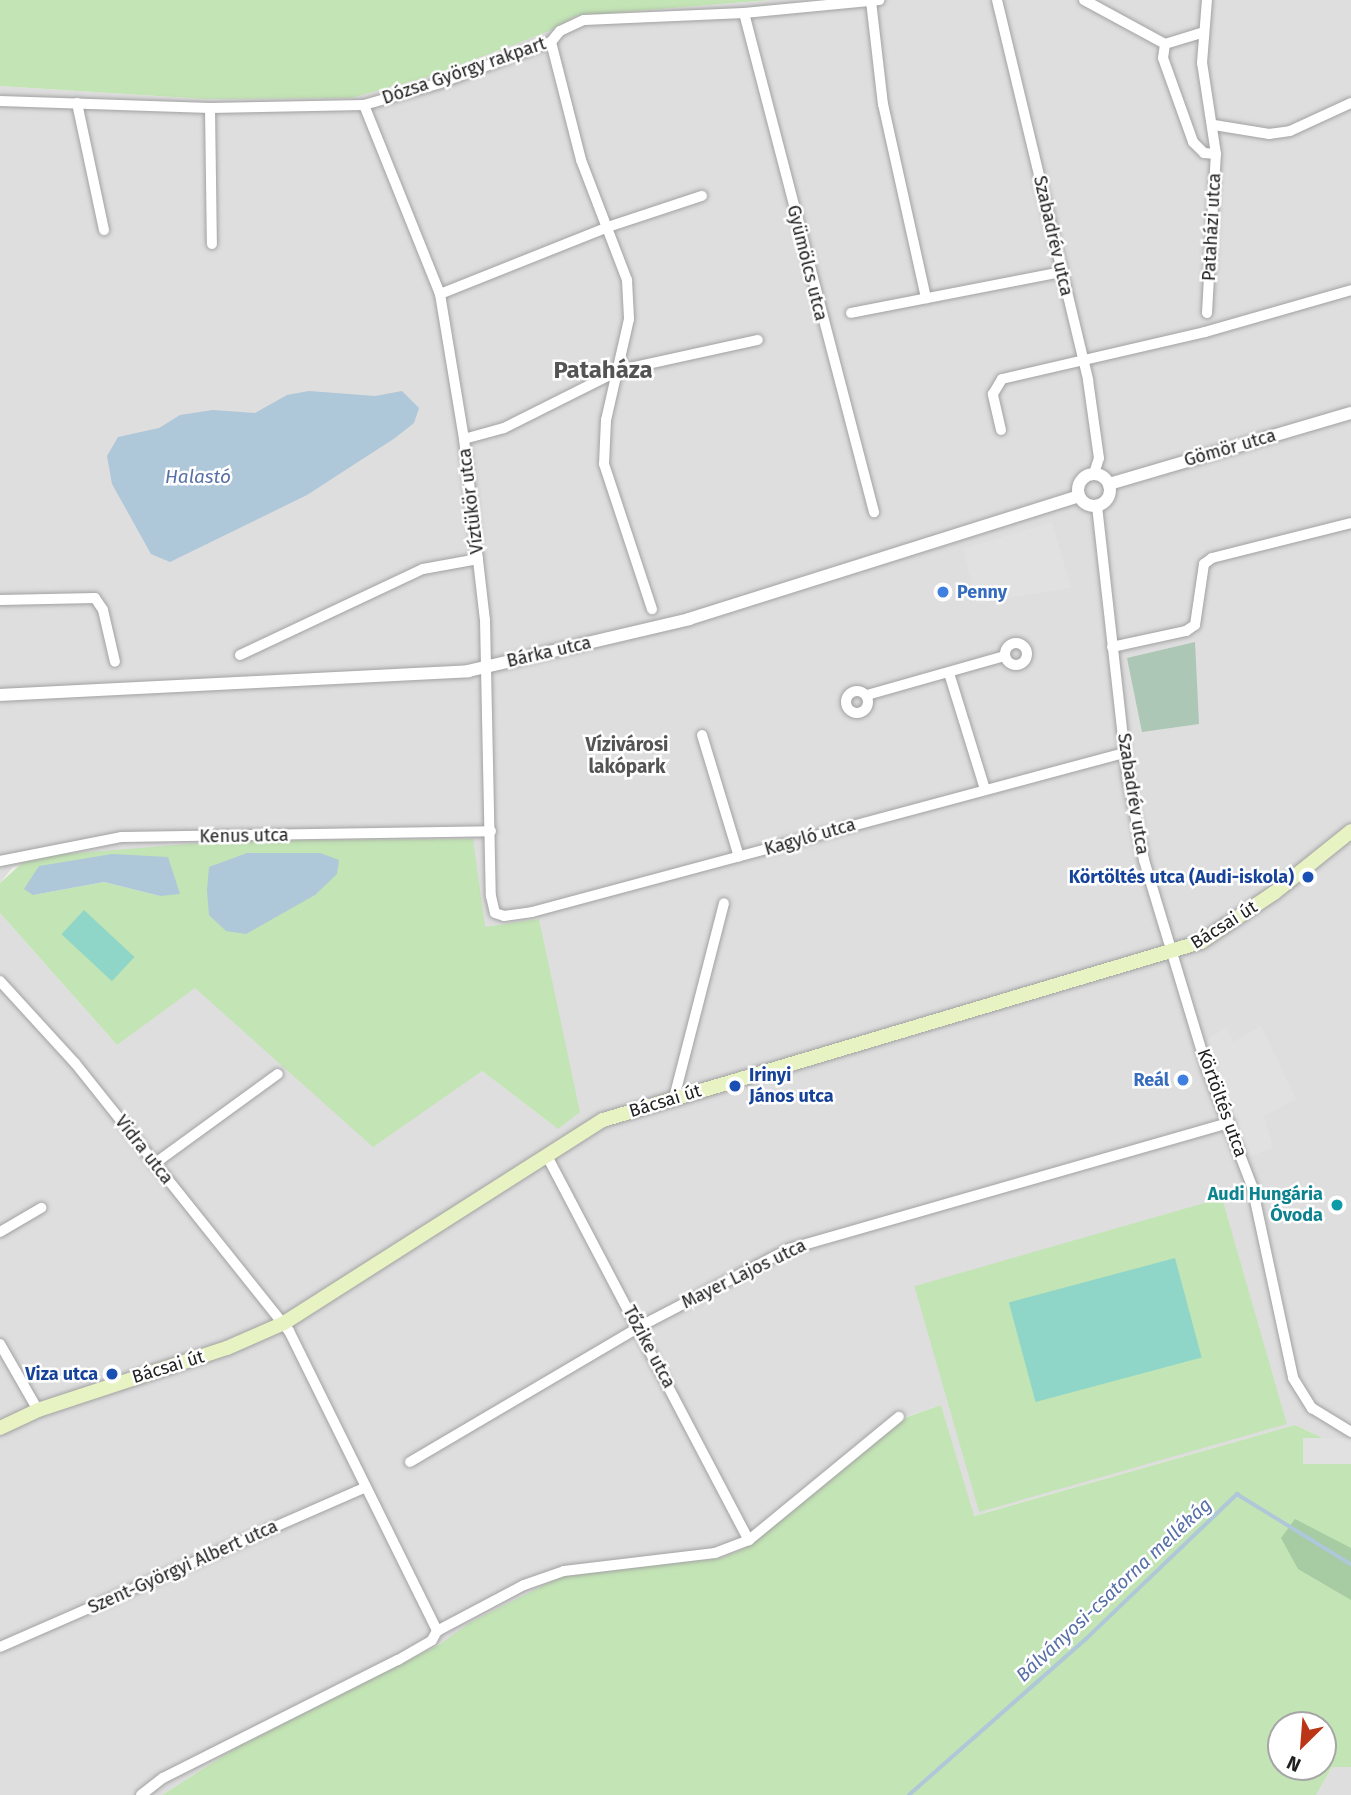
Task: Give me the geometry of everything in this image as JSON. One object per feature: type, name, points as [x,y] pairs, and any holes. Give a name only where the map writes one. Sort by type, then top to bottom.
[{"type":"main road","name":"Bácsai út","points":[[0,1428],[38,1410],[227,1348],[284,1323],[603,1120],[1173,954],[1222,930],[1351,831]]},
{"type":"street","name":"Szabadrév utca","points":[[997,0],[1084,363],[1097,430],[1099,458],[1094,473]]},
{"type":"street","points":[[1084,0],[1165,44],[1202,33]]},
{"type":"street","points":[[1207,0],[1202,33],[1202,63],[1214,125],[1216,154]]},
{"type":"street","points":[[875,1],[883,104],[926,298]]},
{"type":"street","name":"Dózsa György rakpart","points":[[0,101],[210,108],[364,104],[440,83],[551,42],[560,31],[584,20],[744,13],[875,1]]},
{"type":"street","name":"Gyümölcs utca","points":[[744,13],[874,512]]},
{"type":"street","points":[[551,42],[581,160],[627,280],[629,319],[620,370],[606,420],[604,464],[652,609]]},
{"type":"street","name":"Pataházi utca","points":[[1165,44],[1163,58],[1193,142],[1204,153],[1216,154],[1207,313]]},
{"type":"street","points":[[77,103],[104,230]]},
{"type":"street","points":[[1214,125],[1269,134],[1290,131],[1351,103]]},
{"type":"street","name":"Víztükör utca","points":[[364,104],[440,294],[464,439],[487,667],[491,896],[495,913]]},
{"type":"street","points":[[210,108],[212,244]]},
{"type":"street","points":[[440,294],[608,227],[702,196]]},
{"type":"street","points":[[851,313],[1061,272]]},
{"type":"street","points":[[1001,430],[993,394],[1002,379],[1084,363],[1351,290]]},
{"type":"street","points":[[464,439],[504,428],[620,370],[758,340]]},
{"type":"street","name":"Gömör utca","points":[[1110,484],[1351,413]]},
{"type":"street","points":[[1094,473],[1110,484],[1109,497],[1097,506],[1085,504],[1079,496],[1080,481],[1094,473]]},
{"type":"street","name":"Bárka utca","points":[[0,695],[419,676],[487,667],[689,619],[1079,496]]},
{"type":"street","name":"Szabadrév utca","points":[[1097,506],[1108,577],[1112,647],[1124,753],[1139,843],[1173,954]]},
{"type":"street","points":[[1112,647],[1186,631],[1195,625],[1204,564],[1212,558],[1351,523]]},
{"type":"street","points":[[240,655],[423,569],[478,559]]},
{"type":"street","points":[[0,600],[95,598],[103,610],[115,662]]},
{"type":"street","points":[[867,695],[1005,656]]},
{"type":"street","points":[[949,673],[985,789]]},
{"type":"street","points":[[702,735],[739,857]]},
{"type":"street","name":"Kagyló utca","points":[[495,913],[504,916],[532,912],[1124,753]]},
{"type":"street","name":"Kenus utca","points":[[0,861],[121,837],[491,831]]},
{"type":"street","points":[[674,1098],[724,902]]},
{"type":"street","name":"Körtöltés utca","points":[[1173,954],[1207,1069],[1252,1186],[1293,1378],[1312,1408],[1351,1432]]},
{"type":"street","name":"Vidra utca","points":[[0,981],[75,1063],[284,1323],[437,1631]]},
{"type":"street","points":[[155,1164],[278,1074]]},
{"type":"street","name":"Mayer Lajos utca","points":[[410,1462],[639,1327],[789,1249],[832,1233],[1229,1123]]},
{"type":"street","name":"Tőzike utca","points":[[547,1156],[749,1540]]},
{"type":"street","points":[[0,1232],[41,1209]]},
{"type":"street","points":[[0,1344],[38,1410]]},
{"type":"street","points":[[141,1795],[163,1778],[398,1660],[432,1640],[437,1631],[524,1585],[564,1571],[715,1553],[749,1540],[899,1416]]},
{"type":"street","name":"Szent-Györgyi Albert utca","points":[[0,1647],[366,1487]]},
{"type":"shaded area","points":[[770,0],[1351,0],[1351,1451],[1295,1425],[973,1516],[941,1405],[906,1417],[751,1545],[722,1558],[668,1565],[454,1636],[239,1746],[162,1795],[0,1795],[0,913],[117,1045],[195,987],[281,1061],[482,1071],[558,1129],[556,1005],[539,919],[485,928],[237,840],[13,867],[0,883],[0,86],[205,99],[496,52],[576,16]]},
{"type":"shaded area","points":[[1052,522],[1071,588],[977,603],[963,549]]},
{"type":"shaded area","points":[[84,910],[134,957],[112,981],[61,934]]},
{"type":"shaded area","points":[[1261,1026],[1296,1099],[1264,1116],[1273,1147],[1249,1157],[1207,1040],[1227,1027],[1233,1042]]},
{"type":"shaded area","points":[[1175,1258],[1202,1357],[1036,1402],[1009,1303]]},
{"type":"shaded area","points":[[1303,1438],[1351,1438],[1351,1464],[1303,1464]]},
{"type":"shaded area","points":[[1337,1767],[1351,1767],[1351,1795],[1316,1795],[1324,1781],[1337,1781]]},
{"type":"green space","points":[[0,0],[770,0],[576,16],[554,29],[434,75],[351,98],[205,99],[0,86]]},
{"type":"green space","points":[[1195,642],[1199,724],[1142,732],[1127,658]]},
{"type":"green space","points":[[473,839],[485,927],[539,919],[580,1112],[558,1129],[482,1071],[373,1147],[195,988],[117,1045],[0,913],[0,883],[29,857],[237,840]],"holes":[[[168,857],[160,896],[104,882],[33,895]]]},
{"type":"green space","points":[[1222,1198],[1287,1424],[979,1512],[914,1286]]},
{"type":"green space","points":[[941,1405],[974,1516],[1295,1425],[1351,1451],[1351,1767],[1337,1767],[1337,1711],[1267,1711],[1267,1781],[1324,1781],[1316,1795],[162,1795],[239,1746],[440,1644],[471,1622],[564,1575],[722,1558],[751,1545],[907,1417]]},
{"type":"green space","points":[[1295,1519],[1351,1548],[1351,1600],[1298,1569],[1281,1538]]},
{"type":"water","name":"Halastó","points":[[309,391],[375,396],[402,391],[419,408],[414,423],[395,438],[307,495],[170,562],[151,554],[112,484],[107,456],[118,437],[159,428],[180,415],[213,410],[255,413],[287,395]]},
{"type":"water","points":[[247,853],[320,853],[339,860],[337,874],[315,895],[246,934],[226,931],[209,915],[209,867]]},
{"type":"water","points":[[112,854],[168,857],[180,894],[160,896],[104,882],[33,895],[24,889],[39,866]]},
{"type":"waterway","name":"Bálványosi-csatorna mellékág","points":[[909,1795],[1085,1640],[1237,1494],[1351,1564]]},
{"type":"place","name":"Penny","points":[[943,592]]},
{"type":"place","name":"Körtöltés utca (Audi-iskola)","points":[[1308,877]]},
{"type":"place","name":"Reál","points":[[1183,1080]]},
{"type":"place","name":"Irinyi János utca","points":[[735,1086]]},
{"type":"place","name":"Audi Hungária Óvoda","points":[[1337,1205]]},
{"type":"place","name":"Viza utca","points":[[112,1374]]},
{"type":"district","name":"Pataháza","points":[[603,371]]},
{"type":"district","name":"Vízivárosi lakópark","points":[[627,756]]}]
